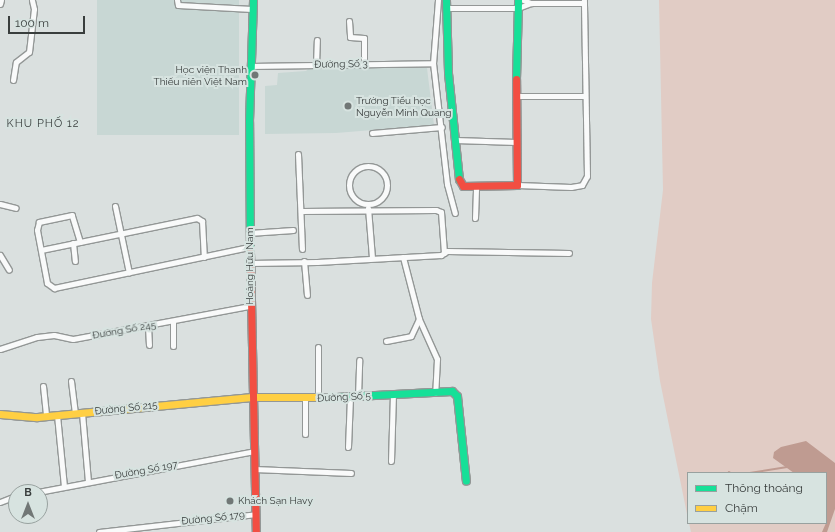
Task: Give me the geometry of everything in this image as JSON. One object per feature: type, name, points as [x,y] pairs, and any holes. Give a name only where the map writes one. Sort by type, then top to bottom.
[{"type":"street","points":[[0,4],[1,0]]},
{"type":"street","points":[[13,80],[16,62],[29,52],[34,9],[32,0]]},
{"type":"street","points":[[177,0],[178,5],[252,9]]},
{"type":"street","name":"Hoàng Hữu Nam","points":[[253,0],[250,66],[249,248],[256,532]]},
{"type":"street","points":[[438,0],[433,63],[442,127],[447,184],[455,213]]},
{"type":"street","points":[[446,0],[446,8],[448,73],[457,176],[463,186],[582,185],[586,176],[584,1],[531,3],[518,8],[446,8]]},
{"type":"street","points":[[517,185],[516,96],[518,0]]},
{"type":"street","points":[[523,0],[531,3]]},
{"type":"street","points":[[350,21],[350,37],[364,38],[364,64]]},
{"type":"street","points":[[316,40],[316,65]]},
{"type":"street","name":"Đường Số 3","points":[[250,66],[433,63]]},
{"type":"street","points":[[516,96],[584,96]]},
{"type":"street","points":[[372,133],[442,127]]},
{"type":"street","points":[[455,140],[516,142]]},
{"type":"street","points":[[298,154],[302,249]]},
{"type":"street","points":[[369,166],[383,172],[388,186],[382,200],[368,205],[354,198],[349,184],[355,171],[369,166]]},
{"type":"street","points":[[475,218],[476,186]]},
{"type":"street","points":[[0,204],[16,208]]},
{"type":"street","points":[[368,205],[372,258]]},
{"type":"street","points":[[115,206],[129,273]]},
{"type":"street","points":[[301,211],[436,210],[441,212],[444,253]]},
{"type":"street","points":[[80,242],[72,214],[45,219],[39,222],[37,230],[42,250],[47,283],[54,288],[249,248]]},
{"type":"street","points":[[42,250],[197,218],[202,221],[204,257]]},
{"type":"street","points":[[249,233],[294,230]]},
{"type":"street","points":[[73,243],[75,260]]},
{"type":"street","points":[[250,263],[441,256],[447,250],[569,253]]},
{"type":"street","points":[[0,255],[9,270]]},
{"type":"street","points":[[403,257],[419,319],[437,359],[435,393]]},
{"type":"street","points":[[304,261],[307,295]]},
{"type":"street","name":"Đường Số 245","points":[[0,349],[37,337],[54,336],[73,339],[250,306]]},
{"type":"street","points":[[386,341],[411,336],[419,319]]},
{"type":"street","points":[[173,321],[173,346]]},
{"type":"street","points":[[148,326],[149,345]]},
{"type":"street","points":[[318,346],[318,398]]},
{"type":"street","points":[[358,396],[359,360]]},
{"type":"street","points":[[71,381],[78,413],[88,482]]},
{"type":"street","points":[[43,386],[46,416]]},
{"type":"street","name":"Đường Số 5","points":[[252,397],[318,398],[452,391],[457,396],[466,481]]},
{"type":"street","points":[[391,461],[393,395]]},
{"type":"street","name":"Đường Số 215","points":[[0,414],[21,418],[252,397]]},
{"type":"street","points":[[348,447],[350,397]]},
{"type":"street","points":[[305,434],[306,398]]},
{"type":"street","points":[[57,415],[64,486]]},
{"type":"street","name":"Đường Số 197","points":[[48,490],[254,451]]},
{"type":"street","points":[[254,469],[351,473]]},
{"type":"street","name":"Đường Số 179","points":[[99,532],[256,514]]},
{"type":"shaded area","points":[[97,0],[239,0],[239,135],[97,135]]},
{"type":"shaded area","points":[[659,0],[835,0],[835,532],[691,532],[689,524],[827,524],[827,472],[687,472],[687,514],[660,381],[651,319],[652,283],[663,190]]},
{"type":"shaded area","name":"Trường Tiểu học Nguyễn Minh Quang","points":[[309,68],[427,68],[434,125],[336,133],[265,134],[265,86],[277,85],[278,73],[306,71]]},
{"type":"shaded area","points":[[806,441],[835,463],[835,509],[827,532],[822,532],[826,524],[827,524],[827,472],[793,472],[773,458],[774,452],[781,447]]},
{"type":"waterway","points":[[756,472],[789,467]]},
{"type":"traffic: fast","points":[[250,252],[249,121],[253,0]]},
{"type":"traffic: fast","points":[[446,0],[448,73],[459,179]]},
{"type":"traffic: fast","points":[[516,79],[518,0]]},
{"type":"traffic: fast","points":[[336,397],[452,391],[457,396],[466,481]]},
{"type":"traffic: slow","points":[[0,414],[37,417],[252,397],[336,397]]},
{"type":"traffic: jam","points":[[459,179],[463,186],[517,185],[516,79]]},
{"type":"traffic: jam","points":[[250,252],[256,532]]},
{"type":"place","name":"Học viện Thanh Thiếu niên Việt Nam","points":[[255,75]]},
{"type":"place","name":"Trường Tiểu học Nguyễn Minh Quang","points":[[348,106]]},
{"type":"place","name":"Khách Sạn Havy","points":[[230,501]]},
{"type":"district","name":"KHU PHỐ 12","points":[[43,124]]}]
